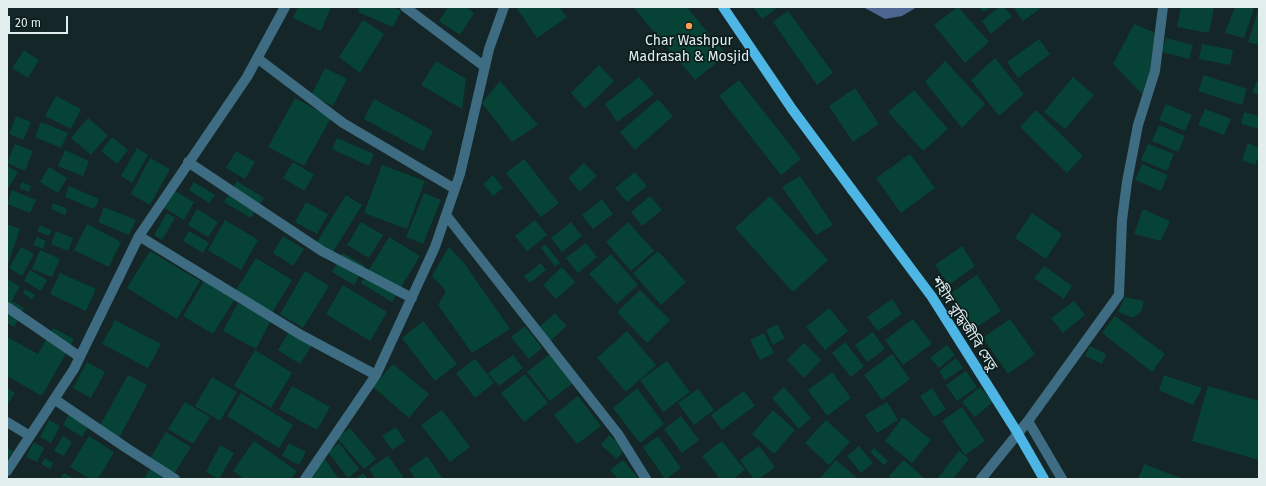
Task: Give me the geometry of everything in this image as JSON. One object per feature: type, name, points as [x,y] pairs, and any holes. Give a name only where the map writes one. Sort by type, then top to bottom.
[{"type":"main road","name":"শহীদ বুদ্ধিজীবি সেতু","points":[[723,7],[792,109],[932,297],[1017,432],[1044,479]]},
{"type":"street","points":[[7,471],[74,369],[139,236],[247,77],[285,7]]},
{"type":"street","points":[[405,7],[485,67]]},
{"type":"street","points":[[304,479],[376,376],[435,246],[460,174],[489,50],[504,7]]},
{"type":"street","points":[[981,479],[1028,421],[1119,295],[1122,220],[1127,182],[1138,124],[1155,71],[1163,7]]},
{"type":"street","points":[[257,58],[343,123],[455,189]]},
{"type":"street","points":[[188,162],[322,251],[412,298]]},
{"type":"street","points":[[446,215],[618,434],[646,479]]},
{"type":"street","points":[[139,236],[301,335],[376,376]]},
{"type":"street","points":[[7,307],[80,357]]},
{"type":"street","points":[[54,399],[128,449],[176,479]]},
{"type":"street","points":[[1028,421],[1062,479]]},
{"type":"street","points":[[7,422],[30,436]]},
{"type":"water","points":[[863,7],[917,7],[902,16],[885,19]]},
{"type":"building","points":[[298,7],[331,7],[321,31],[293,18]]},
{"type":"building","points":[[360,7],[392,7],[401,11],[393,27],[358,12]]},
{"type":"building","points":[[448,7],[466,7],[474,13],[460,35],[439,21]]},
{"type":"building","points":[[516,7],[559,7],[567,17],[537,38]]},
{"type":"building","points":[[633,7],[687,7],[726,55],[695,80]]},
{"type":"building","points":[[753,7],[778,7],[762,19]]},
{"type":"building","points":[[958,7],[989,42],[965,63],[934,25]]},
{"type":"building","points":[[979,7],[991,7],[983,12]]},
{"type":"building","points":[[999,7],[1004,7],[1012,16],[991,34],[982,21]]},
{"type":"building","points":[[1013,7],[1042,7],[1023,21]]},
{"type":"building","points":[[1181,7],[1214,7],[1209,33],[1177,27]]},
{"type":"building","points":[[1235,7],[1249,7],[1254,9],[1244,38],[1225,33]]},
{"type":"building","points":[[1259,8],[1259,45],[1248,42]]},
{"type":"building","points":[[788,11],[833,73],[817,85],[773,22]]},
{"type":"building","points":[[363,20],[384,34],[360,73],[339,57]]},
{"type":"building","points":[[1134,24],[1155,33],[1150,71],[1142,94],[1113,64]]},
{"type":"building","points":[[1166,38],[1193,45],[1189,59],[1162,52]]},
{"type":"building","points":[[1039,39],[1050,54],[1018,78],[1007,62]]},
{"type":"building","points":[[1202,44],[1233,50],[1230,65],[1199,59]]},
{"type":"building","points":[[24,50],[39,60],[28,78],[12,68]]},
{"type":"building","points":[[995,58],[1024,94],[999,116],[971,80]]},
{"type":"building","points":[[436,61],[466,79],[462,109],[421,85]]},
{"type":"building","points":[[945,61],[985,104],[962,128],[925,82]]},
{"type":"building","points":[[599,65],[614,81],[585,109],[571,93]]},
{"type":"building","points":[[325,68],[347,79],[333,106],[311,95]]},
{"type":"building","points":[[1204,75],[1247,89],[1242,105],[1198,91]]},
{"type":"building","points":[[639,77],[654,94],[617,122],[605,104]]},
{"type":"building","points":[[1073,77],[1094,95],[1065,129],[1044,112]]},
{"type":"building","points":[[739,80],[801,159],[781,175],[719,96]]},
{"type":"building","points":[[500,81],[538,125],[512,142],[482,103]]},
{"type":"building","points":[[1257,81],[1259,82],[1259,95],[1252,92]]},
{"type":"building","points":[[855,88],[879,124],[853,142],[829,106]]},
{"type":"building","points":[[914,90],[948,129],[923,151],[888,112]]},
{"type":"building","points":[[56,96],[81,109],[71,129],[45,116]]},
{"type":"building","points":[[295,98],[331,118],[304,166],[268,147]]},
{"type":"building","points":[[374,99],[433,131],[423,151],[364,119]]},
{"type":"building","points":[[658,99],[673,116],[635,150],[620,132]]},
{"type":"building","points":[[1166,104],[1192,115],[1185,131],[1159,120]]},
{"type":"building","points":[[1205,109],[1231,119],[1224,135],[1198,125]]},
{"type":"building","points":[[1036,110],[1083,156],[1067,173],[1020,127]]},
{"type":"building","points":[[1244,112],[1259,116],[1259,129],[1241,124]]},
{"type":"building","points":[[16,116],[31,122],[23,140],[9,134]]},
{"type":"building","points":[[88,118],[108,135],[91,155],[71,138]]},
{"type":"building","points":[[41,122],[68,133],[61,148],[35,137]]},
{"type":"building","points":[[1159,125],[1185,136],[1178,152],[1152,141]]},
{"type":"building","points":[[112,137],[128,150],[117,164],[101,151]]},
{"type":"building","points":[[337,138],[374,154],[369,166],[332,149]]},
{"type":"building","points":[[1248,143],[1259,148],[1259,156],[1255,165],[1242,160]]},
{"type":"building","points":[[15,144],[33,151],[25,171],[7,163]]},
{"type":"building","points":[[1148,144],[1174,154],[1167,171],[1141,160]]},
{"type":"building","points":[[137,148],[148,155],[132,183],[121,176]]},
{"type":"building","points":[[65,150],[89,161],[83,176],[58,166]]},
{"type":"building","points":[[236,151],[255,162],[245,179],[226,168]]},
{"type":"building","points":[[910,154],[935,188],[901,213],[876,178]]},
{"type":"building","points":[[150,158],[170,169],[150,205],[131,194]]},
{"type":"building","points":[[524,159],[559,203],[541,217],[506,173]]},
{"type":"building","points":[[293,162],[314,175],[304,191],[283,178]]},
{"type":"building","points":[[584,163],[597,176],[580,192],[568,178]]},
{"type":"building","points":[[1142,164],[1168,175],[1161,191],[1135,180]]},
{"type":"building","points":[[382,165],[425,181],[407,229],[364,213]]},
{"type":"building","points":[[7,166],[18,172],[7,190]]},
{"type":"building","points":[[49,167],[67,178],[58,193],[40,182]]},
{"type":"building","points":[[635,172],[647,186],[627,202],[615,188]]},
{"type":"building","points":[[493,175],[503,188],[493,196],[483,184]]},
{"type":"building","points":[[800,176],[833,225],[816,235],[782,187]]},
{"type":"building","points":[[237,181],[264,198],[251,218],[224,202]]},
{"type":"building","points":[[22,182],[31,186],[29,192],[19,188]]},
{"type":"building","points":[[194,182],[215,195],[209,203],[189,190]]},
{"type":"building","points":[[69,186],[99,199],[94,209],[65,197]]},
{"type":"building","points":[[171,189],[194,202],[184,220],[161,206]]},
{"type":"building","points":[[12,190],[36,200],[30,213],[7,204]]},
{"type":"building","points":[[424,193],[441,200],[423,244],[406,237]]},
{"type":"building","points":[[346,195],[362,205],[331,255],[315,245]]},
{"type":"building","points":[[650,196],[662,210],[642,226],[631,212]]},
{"type":"building","points":[[770,196],[828,260],[793,292],[735,228]]},
{"type":"building","points":[[602,199],[613,214],[593,229],[582,215]]},
{"type":"building","points":[[306,202],[328,214],[317,234],[295,222]]},
{"type":"building","points":[[53,203],[67,209],[65,215],[51,209]]},
{"type":"building","points":[[104,207],[136,220],[129,235],[98,222]]},
{"type":"building","points":[[197,209],[218,222],[208,237],[188,225]]},
{"type":"building","points":[[1143,209],[1170,221],[1161,241],[1134,234]]},
{"type":"building","points":[[167,213],[175,218],[162,240],[154,235]]},
{"type":"building","points":[[1032,213],[1062,234],[1046,259],[1015,238]]},
{"type":"building","points":[[225,220],[258,240],[241,270],[208,250]]},
{"type":"building","points":[[535,220],[547,235],[527,251],[515,236]]},
{"type":"building","points":[[361,222],[383,235],[369,258],[347,245]]},
{"type":"building","points":[[571,222],[582,236],[562,252],[551,238]]},
{"type":"building","points":[[628,222],[654,251],[631,271],[606,242]]},
{"type":"building","points":[[7,224],[20,229],[7,267]]},
{"type":"building","points":[[87,224],[121,242],[109,267],[74,250]]},
{"type":"building","points":[[40,225],[52,231],[49,236],[37,231]]},
{"type":"building","points":[[56,231],[73,238],[68,251],[51,244]]},
{"type":"building","points":[[189,231],[209,243],[203,253],[183,241]]},
{"type":"building","points":[[283,236],[304,249],[293,266],[273,253]]},
{"type":"building","points":[[37,237],[46,241],[43,249],[33,245]]},
{"type":"building","points":[[389,237],[420,256],[392,302],[361,283]]},
{"type":"building","points":[[586,243],[597,257],[578,273],[566,258]]},
{"type":"building","points":[[545,244],[560,263],[555,266],[541,248]]},
{"type":"building","points":[[962,246],[975,266],[949,285],[935,265]]},
{"type":"building","points":[[21,247],[34,254],[22,276],[9,268]]},
{"type":"building","points":[[449,247],[464,263],[510,329],[472,353],[438,305],[446,291],[432,276]]},
{"type":"building","points":[[40,250],[60,259],[52,277],[32,269]]},
{"type":"building","points":[[150,251],[200,281],[177,319],[127,288]]},
{"type":"building","points":[[658,251],[686,282],[661,305],[633,273]]},
{"type":"building","points":[[343,253],[365,266],[354,285],[332,272]]},
{"type":"building","points":[[611,254],[638,285],[617,304],[589,274]]},
{"type":"building","points":[[256,258],[292,280],[272,313],[236,290]]},
{"type":"building","points":[[541,263],[546,270],[530,283],[524,276]]},
{"type":"building","points":[[1044,266],[1072,286],[1064,299],[1034,278]]},
{"type":"building","points":[[562,267],[575,282],[556,299],[543,285]]},
{"type":"building","points":[[30,270],[47,280],[41,291],[24,281]]},
{"type":"building","points":[[305,271],[329,286],[303,328],[280,314]]},
{"type":"building","points":[[60,273],[96,289],[86,311],[50,294]]},
{"type":"building","points":[[977,275],[1001,311],[974,329],[951,293]]},
{"type":"building","points":[[7,279],[20,286],[10,304],[7,302]]},
{"type":"building","points":[[204,281],[234,300],[213,334],[183,316]]},
{"type":"building","points":[[343,285],[387,312],[370,341],[326,314]]},
{"type":"building","points":[[25,289],[35,295],[32,299],[23,293]]},
{"type":"building","points":[[640,290],[670,320],[647,343],[617,312]]},
{"type":"building","points":[[1125,297],[1144,301],[1141,312],[1133,318],[1118,312]]},
{"type":"building","points":[[892,299],[902,314],[878,331],[867,317]]},
{"type":"building","points":[[12,301],[24,308],[14,327],[7,323],[7,311]]},
{"type":"building","points":[[1074,301],[1085,315],[1063,333],[1051,318]]},
{"type":"building","points":[[238,303],[271,320],[256,349],[223,331]]},
{"type":"building","points":[[829,308],[848,331],[825,350],[806,327]]},
{"type":"building","points":[[555,313],[567,326],[550,341],[538,328]]},
{"type":"building","points":[[1115,316],[1165,354],[1152,372],[1102,333]]},
{"type":"building","points":[[913,319],[932,344],[903,365],[885,340]]},
{"type":"building","points":[[1010,319],[1035,354],[1008,374],[983,338]]},
{"type":"building","points":[[115,320],[161,344],[148,368],[102,344]]},
{"type":"building","points":[[423,321],[457,364],[435,381],[402,338]]},
{"type":"building","points":[[777,324],[785,338],[773,345],[766,330]]},
{"type":"building","points":[[525,326],[542,348],[529,359],[511,337]]},
{"type":"building","points":[[53,328],[74,339],[42,396],[7,376],[7,337],[38,354]]},
{"type":"building","points":[[627,331],[656,365],[626,392],[597,358]]},
{"type":"building","points":[[289,332],[312,345],[300,364],[278,350]]},
{"type":"building","points":[[873,332],[885,349],[867,362],[855,345]]},
{"type":"building","points":[[764,333],[774,353],[760,360],[750,340]]},
{"type":"building","points":[[845,342],[864,366],[851,377],[832,353]]},
{"type":"building","points":[[804,343],[821,360],[804,378],[787,360]]},
{"type":"building","points":[[947,345],[955,355],[939,368],[930,358]]},
{"type":"building","points":[[1090,346],[1106,354],[1102,364],[1085,356]]},
{"type":"building","points":[[255,350],[292,373],[271,408],[234,386]]},
{"type":"building","points":[[551,353],[574,382],[550,401],[527,372]]},
{"type":"building","points":[[892,354],[910,379],[882,400],[864,375]]},
{"type":"building","points":[[513,355],[523,368],[499,386],[488,373]]},
{"type":"building","points":[[956,358],[963,368],[945,380],[939,371]]},
{"type":"building","points":[[475,359],[494,383],[475,398],[456,373]]},
{"type":"building","points":[[667,361],[690,392],[663,412],[640,380]]},
{"type":"building","points":[[87,362],[105,372],[91,398],[73,388]]},
{"type":"building","points":[[393,364],[429,394],[409,418],[373,387]]},
{"type":"building","points":[[966,371],[977,387],[957,401],[946,385]]},
{"type":"building","points":[[832,372],[851,398],[827,416],[808,390]]},
{"type":"building","points":[[525,374],[548,403],[524,422],[501,393]]},
{"type":"building","points":[[128,375],[147,385],[117,442],[97,431]]},
{"type":"building","points":[[1164,375],[1202,388],[1193,405],[1159,390]]},
{"type":"building","points":[[212,377],[237,392],[220,421],[195,406]]},
{"type":"building","points":[[292,386],[330,407],[317,430],[279,409]]},
{"type":"building","points":[[1208,386],[1259,401],[1259,460],[1192,441]]},
{"type":"building","points":[[784,387],[811,418],[799,429],[772,398]]},
{"type":"building","points":[[980,387],[993,402],[975,417],[962,402]]},
{"type":"building","points":[[7,388],[15,393],[7,405]]},
{"type":"building","points":[[637,388],[664,424],[640,443],[613,408]]},
{"type":"building","points":[[932,388],[946,409],[934,417],[920,396]]},
{"type":"building","points":[[698,389],[714,410],[694,425],[678,403]]},
{"type":"building","points":[[744,391],[755,406],[722,430],[711,415]]},
{"type":"building","points":[[241,393],[293,425],[279,448],[227,416]]},
{"type":"building","points":[[578,396],[601,426],[577,444],[554,415]]},
{"type":"building","points":[[185,402],[210,417],[193,444],[168,429]]},
{"type":"building","points":[[887,402],[898,420],[877,433],[865,415]]},
{"type":"building","points":[[962,407],[985,441],[965,455],[942,421]]},
{"type":"building","points":[[71,410],[91,422],[82,437],[63,425]]},
{"type":"building","points":[[442,410],[470,447],[450,462],[421,425]]},
{"type":"building","points":[[773,410],[795,430],[774,454],[752,434]]},
{"type":"building","points":[[681,416],[699,440],[682,453],[664,429]]},
{"type":"building","points":[[903,417],[931,440],[912,463],[885,441]]},
{"type":"building","points":[[49,420],[60,426],[51,443],[40,437]]},
{"type":"building","points":[[826,420],[850,442],[829,465],[805,443]]},
{"type":"building","points":[[396,427],[405,441],[392,450],[382,436]]},
{"type":"building","points":[[350,428],[376,459],[364,469],[337,438]]},
{"type":"building","points":[[166,432],[191,447],[172,477],[148,462]]},
{"type":"building","points":[[609,435],[625,449],[617,459],[601,445]]},
{"type":"building","points":[[63,436],[72,442],[64,456],[54,451]]},
{"type":"building","points":[[89,436],[114,452],[98,479],[90,479],[70,467]]},
{"type":"building","points":[[658,436],[681,468],[666,479],[643,447]]},
{"type":"building","points":[[254,441],[297,471],[291,479],[244,479],[233,471]]},
{"type":"building","points":[[722,441],[745,470],[733,479],[720,479],[702,456]]},
{"type":"building","points":[[34,442],[44,448],[37,462],[26,457]]},
{"type":"building","points":[[289,443],[306,452],[299,465],[282,456]]},
{"type":"building","points":[[339,443],[359,469],[348,478],[328,452]]},
{"type":"building","points":[[220,445],[234,453],[218,479],[206,472]]},
{"type":"building","points":[[759,446],[775,467],[759,479],[754,479],[740,460]]},
{"type":"building","points":[[859,446],[873,463],[861,473],[847,456]]},
{"type":"building","points":[[7,447],[13,452],[7,460]]},
{"type":"building","points":[[874,448],[888,461],[884,465],[870,452]]},
{"type":"building","points":[[959,451],[969,459],[953,479],[937,479]]},
{"type":"building","points":[[388,456],[405,479],[376,479],[369,469]]},
{"type":"building","points":[[427,456],[443,479],[416,479],[409,469]]},
{"type":"building","points":[[45,458],[53,463],[50,469],[41,464]]},
{"type":"building","points":[[325,459],[339,479],[308,479]]},
{"type":"building","points":[[623,460],[638,478],[618,479],[610,470]]},
{"type":"building","points":[[836,460],[857,478],[820,478]]},
{"type":"building","points":[[904,460],[925,479],[892,479],[889,476]]},
{"type":"building","points":[[1144,464],[1183,479],[1138,479]]},
{"type":"building","points":[[151,467],[170,479],[144,479]]},
{"type":"building","points":[[64,473],[74,479],[60,479]]},
{"type":"building","points":[[363,473],[368,479],[356,479]]},
{"type":"place","name":"Char Washpur Madrasah & Mosjid","points":[[689,26]]}]
